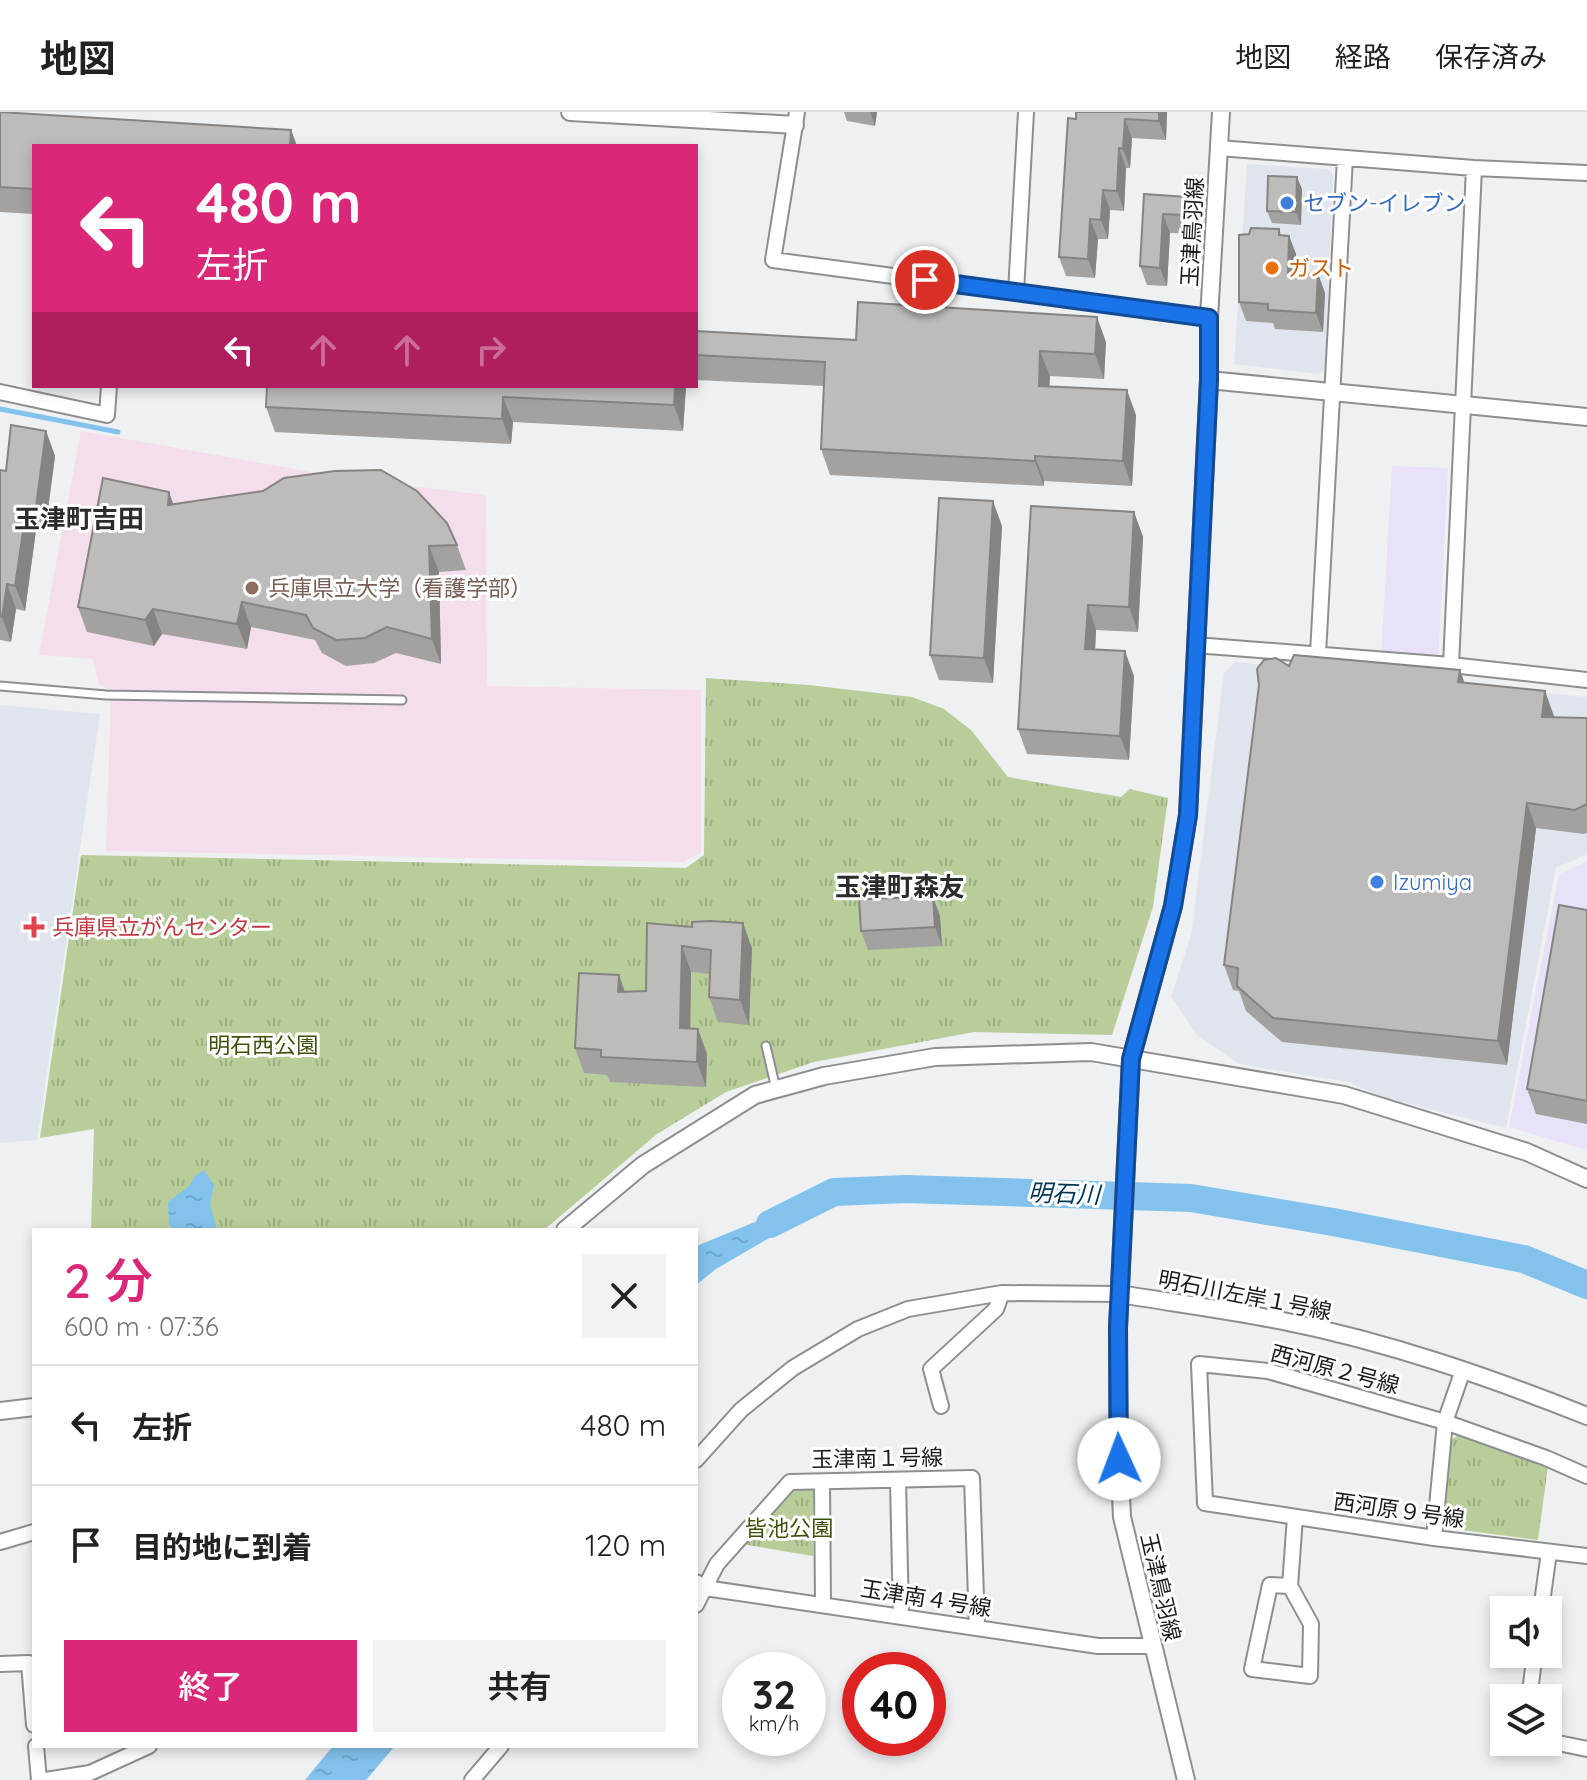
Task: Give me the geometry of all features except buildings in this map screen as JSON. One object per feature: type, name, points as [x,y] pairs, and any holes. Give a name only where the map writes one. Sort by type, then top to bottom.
[{"type":"street","points":[[570,112],[796,119],[773,260],[1209,318]]},
{"type":"street","points":[[1016,292],[1026,112]]},
{"type":"street","name":"玉津鳥羽線","points":[[1186,1780],[1122,1517],[1118,1430],[1120,1294],[1131,1059],[1173,906],[1188,815],[1221,112]]},
{"type":"street","points":[[1219,148],[1474,168],[1587,173]]},
{"type":"street","points":[[1318,654],[1345,158]]},
{"type":"street","points":[[1451,665],[1474,168]]},
{"type":"street","points":[[1209,380],[1587,417]]},
{"type":"street","points":[[0,392],[107,415],[109,388]]},
{"type":"street","points":[[1195,645],[1451,665],[1587,680]]},
{"type":"street","points":[[567,1228],[643,1165],[738,1104],[776,1089],[824,1076],[935,1057],[1091,1052],[1344,1095],[1527,1152],[1587,1179]]},
{"type":"street","points":[[941,1406],[931,1369],[996,1309],[1002,1293]]},
{"type":"street","name":"明石川左岸１号線","points":[[698,1458],[751,1401],[793,1368],[858,1329],[908,1309],[1002,1293],[1120,1294],[1284,1321],[1463,1370],[1587,1416]]},
{"type":"street","name":"西河原２号線","points":[[1205,1503],[1199,1364],[1268,1371],[1445,1422],[1587,1476]]},
{"type":"street","points":[[1434,1538],[1445,1422],[1463,1370]]},
{"type":"street","points":[[0,1411],[32,1407]]},
{"type":"street","name":"玉津南１号線","points":[[701,1585],[790,1482],[972,1478],[977,1628]]},
{"type":"street","points":[[898,1481],[901,1617]]},
{"type":"street","points":[[822,1482],[823,1605]]},
{"type":"street","name":"西河原９号線","points":[[1205,1503],[1434,1538],[1587,1556]]},
{"type":"street","points":[[1290,1586],[1270,1585],[1252,1669],[1310,1676],[1311,1624],[1290,1586],[1295,1517]]},
{"type":"street","points":[[0,1542],[32,1533]]},
{"type":"street","points":[[1543,1596],[1549,1552]]},
{"type":"street","name":"玉津南４号線","points":[[701,1585],[1098,1646],[1152,1646]]},
{"type":"street","points":[[0,1664],[29,1663],[32,1700]]},
{"type":"street","points":[[1562,1744],[1587,1749]]},
{"type":"street","points":[[36,1748],[39,1780]]},
{"type":"street","points":[[46,1780],[90,1773],[145,1748]]},
{"type":"street","points":[[473,1780],[499,1748]]},
{"type":"lane","points":[[0,686],[106,695],[402,700]]},
{"type":"lane","points":[[766,1046],[776,1089]]},
{"type":"shaded area","points":[[1247,164],[1328,169],[1333,175],[1325,369],[1319,374],[1234,364]]},
{"type":"shaded area","points":[[81,431],[340,477],[486,495],[487,686],[701,690],[701,852],[684,862],[106,851],[111,692],[98,683],[93,659],[39,655]]},
{"type":"shaded area","points":[[1392,466],[1448,468],[1438,664],[1381,657]]},
{"type":"shaded area","points":[[1236,662],[1587,697],[1587,854],[1556,868],[1506,1128],[1385,1098],[1348,1082],[1239,1064],[1198,1036],[1171,997],[1191,935],[1224,672]]},
{"type":"shaded area","name":"兵庫県立がんセンター","points":[[0,705],[100,714],[37,1140],[0,1143]]},
{"type":"shaded area","points":[[1587,861],[1587,1150],[1509,1127],[1559,874]]},
{"type":"green space","name":"明石西公園","points":[[706,678],[809,685],[912,697],[944,709],[971,730],[1008,777],[1121,797],[1130,789],[1168,798],[1153,907],[1112,1035],[974,1032],[814,1062],[726,1092],[657,1134],[546,1228],[91,1228],[94,1129],[40,1138],[81,855],[686,868],[704,855]]},
{"type":"green space","points":[[1458,1435],[1548,1466],[1538,1540],[1447,1528],[1443,1522],[1450,1441]]},
{"type":"green space","name":"皆池公園","points":[[797,1485],[813,1489],[813,1556],[741,1544]]},
{"type":"water","points":[[204,1170],[214,1185],[210,1204],[216,1228],[173,1228],[169,1225],[168,1202],[189,1186],[195,1176]]},
{"type":"water","points":[[813,1198],[776,1234],[716,1269],[698,1283],[699,1245]]},
{"type":"water","points":[[331,1748],[393,1748],[366,1780],[305,1780]]},
{"type":"waterway","points":[[0,409],[118,432]]},
{"type":"waterway","name":"明石川","points":[[770,1224],[834,1192],[906,1189],[1191,1198],[1524,1259],[1587,1285]]},
{"type":"place","name":"セブン-イレブン","points":[[1287,203]]},
{"type":"place","name":"ガスト","points":[[1272,268]]},
{"type":"place","name":"兵庫県立大学（看護学部）","points":[[252,588]]},
{"type":"place","name":"Izumiya","points":[[1377,882]]},
{"type":"place","name":"兵庫県立がんセンター","points":[[34,927]]},
{"type":"district","name":"玉津町吉田","points":[[79,519]]},
{"type":"district","name":"玉津町森友","points":[[900,887]]},
{"type":"route","points":[[925,280],[1209,318],[1209,380],[1188,815],[1173,906],[1131,1059],[1118,1328],[1119,1459]]}]
